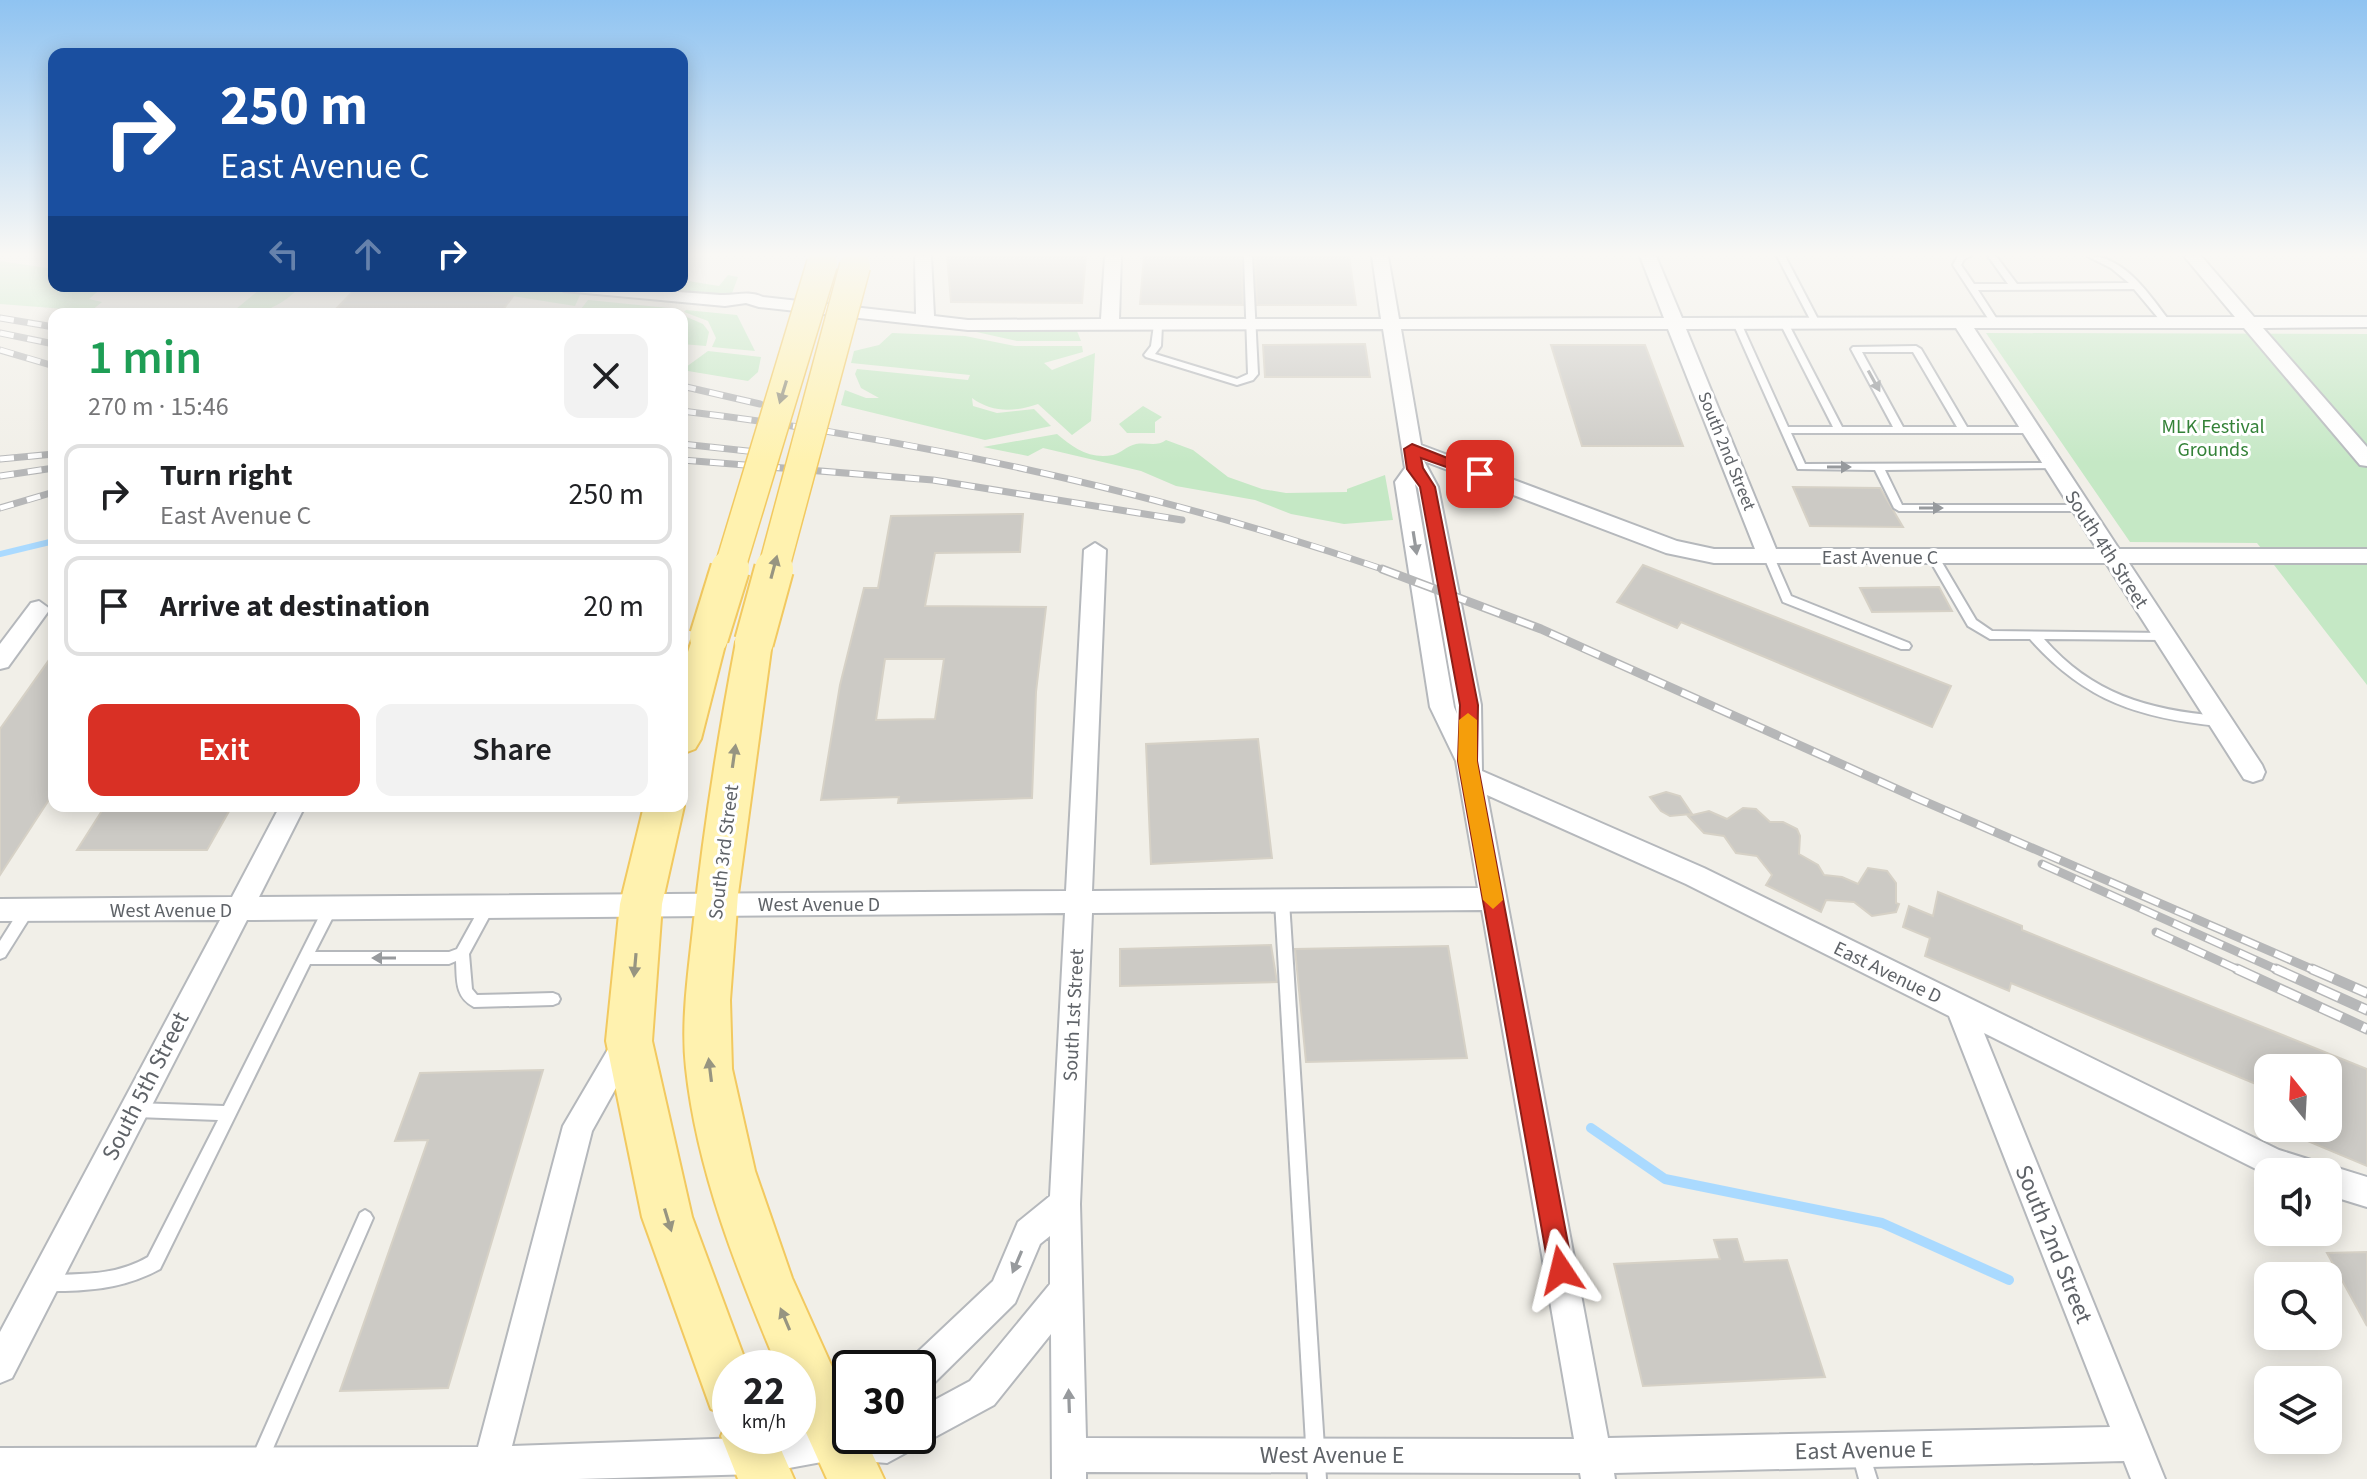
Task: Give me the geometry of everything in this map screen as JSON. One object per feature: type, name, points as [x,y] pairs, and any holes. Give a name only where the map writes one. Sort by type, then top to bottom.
[{"type":"main road","points":[[688,716],[709,637],[804,325]]},
{"type":"main road","name":"South 3rd Street","points":[[832,1417],[779,1306],[748,1220],[720,1124],[709,1070],[706,1019],[734,751],[754,642],[840,325]]},
{"type":"main road","points":[[663,812],[641,904],[629,1041],[667,1217],[715,1350]]},
{"type":"street","points":[[1391,325],[1413,459],[1405,482],[1442,707],[1469,769],[1596,1467]]},
{"type":"street","name":"South 2nd Street","points":[[1677,325],[1769,557]]},
{"type":"street","name":"South 4th Street","points":[[1963,325],[2253,772]]},
{"type":"street","points":[[2254,325],[2367,460]]},
{"type":"street","name":"East Avenue C","points":[[1413,459],[1673,548],[1714,556],[2367,556]]},
{"type":"street","name":"South 1st Street","points":[[1070,1467],[1065,1204],[1095,550]]},
{"type":"street","points":[[0,661],[39,609]]},
{"type":"street","name":"East Avenue D","points":[[1469,769],[1695,876],[2264,1158]]},
{"type":"street","name":"South 5th Street","points":[[0,1366],[290,812]]},
{"type":"street","name":"West Avenue D","points":[[0,910],[1493,899]]},
{"type":"street","name":"South 2nd Street","points":[[1960,1008],[2148,1479]]},
{"type":"street","points":[[489,1471],[578,1126],[629,1041]]},
{"type":"street","points":[[2342,1184],[2367,1192]]},
{"type":"street","points":[[936,1358],[1004,1292],[1029,1233],[1065,1204]]},
{"type":"street","points":[[936,1418],[982,1393],[1065,1291]]},
{"type":"street","name":"East Avenue E","points":[[1596,1467],[1864,1464],[2133,1444]]},
{"type":"street","points":[[0,1465],[258,1464],[489,1471],[832,1452]]},
{"type":"street","name":"West Avenue E","points":[[1070,1467],[1596,1467]]},
{"type":"lane","points":[[1158,325],[1156,346],[1149,355],[1237,382],[1253,374],[1250,325]]},
{"type":"lane","points":[[1738,325],[1802,467],[2053,466]]},
{"type":"lane","points":[[1785,325],[1839,430]]},
{"type":"lane","points":[[1900,430],[1856,349],[1916,349],[1964,430]]},
{"type":"lane","points":[[1785,430],[2030,430]]},
{"type":"lane","points":[[1879,467],[1899,508],[2080,508]]},
{"type":"lane","points":[[1769,557],[1787,599],[1905,646]]},
{"type":"lane","points":[[1933,557],[1980,631],[1990,635],[2163,636]]},
{"type":"lane","points":[[2033,635],[2078,678],[2125,704],[2176,718],[2219,721]]},
{"type":"lane","points":[[1282,901],[1316,1467]]},
{"type":"lane","points":[[488,906],[462,953],[465,992],[474,1001],[553,999]]},
{"type":"lane","points":[[43,1283],[114,1281],[135,1276],[154,1263],[330,909]]},
{"type":"lane","points":[[0,953],[27,910]]},
{"type":"lane","points":[[306,958],[449,958],[462,953]]},
{"type":"lane","points":[[133,1109],[229,1113]]},
{"type":"lane","points":[[258,1464],[365,1218]]},
{"type":"green space","points":[[688,325],[704,325],[709,332],[706,346],[688,344]]},
{"type":"green space","points":[[710,325],[742,325],[755,351],[712,347],[716,338]]},
{"type":"green space","points":[[972,331],[1077,331],[1081,341],[1017,341]]},
{"type":"green space","points":[[892,333],[965,336],[1015,346],[1082,346],[1083,352],[1044,363],[1052,370],[1095,353],[1091,421],[1072,435],[1038,404],[1004,410],[972,398],[973,406],[997,413],[1034,409],[1051,426],[985,440],[841,405],[845,390],[866,398],[879,398],[861,388],[855,374],[857,369],[968,380],[970,375],[851,363],[854,351],[879,345]]},
{"type":"green space","name":"MLK Festival Grounds","points":[[1986,333],[2367,334],[2367,685],[2257,543],[2130,542]]},
{"type":"green space","points":[[708,351],[761,357],[758,372],[748,381],[688,371],[688,366]]},
{"type":"green space","points":[[1143,406],[1162,417],[1155,422],[1155,433],[1127,433],[1119,424]]},
{"type":"green space","points":[[1057,434],[1075,448],[1097,456],[1113,455],[1136,444],[1155,444],[1166,440],[1193,450],[1228,477],[1262,489],[1286,493],[1347,492],[1347,489],[1385,475],[1393,520],[1344,524],[1291,514],[1255,500],[1176,486],[1141,471],[1043,448],[1028,456],[983,447]]},
{"type":"building","points":[[1365,344],[1370,377],[1265,377],[1263,345]]},
{"type":"building","points":[[1551,345],[1645,345],[1683,446],[1582,446]]},
{"type":"building","points":[[1793,487],[1880,488],[1903,527],[1810,526]]},
{"type":"building","points":[[1023,514],[1020,552],[935,553],[925,606],[1046,607],[1036,692],[1032,798],[898,803],[899,797],[821,800],[840,685],[864,588],[878,588],[891,516]],"holes":[[[885,659],[944,659],[935,719],[876,720]]]},
{"type":"building","points":[[1643,565],[1951,686],[1932,727],[1681,622],[1677,628],[1617,602]]},
{"type":"building","points":[[1939,587],[1952,611],[1872,612],[1860,588]]},
{"type":"building","points":[[48,661],[48,801],[0,875],[0,729]]},
{"type":"building","points":[[1258,739],[1272,858],[1151,864],[1146,744]]},
{"type":"building","points":[[1666,792],[1680,796],[1692,814],[1670,816],[1661,811],[1650,797]]},
{"type":"building","points":[[1743,808],[1756,809],[1770,822],[1783,822],[1797,829],[1800,836],[1799,854],[1818,865],[1824,875],[1842,877],[1858,884],[1868,868],[1887,871],[1896,883],[1896,903],[1899,904],[1896,912],[1872,916],[1854,902],[1826,900],[1821,912],[1766,885],[1772,875],[1757,856],[1736,853],[1724,836],[1704,833],[1688,816],[1709,811],[1727,819]]},
{"type":"building","points":[[101,812],[229,812],[207,850],[77,850]]},
{"type":"building","points":[[1938,892],[2022,926],[2022,930],[2330,1054],[2254,1054],[2254,1083],[2011,983],[2009,991],[1925,956],[1930,938],[1903,927],[1909,906],[1933,916]]},
{"type":"building","points":[[1271,945],[1277,982],[1120,986],[1120,949]]},
{"type":"building","points":[[1448,946],[1467,1058],[1306,1062],[1295,949]]},
{"type":"building","points":[[2342,1059],[2367,1069],[2367,1166],[2310,1142],[2342,1142]]},
{"type":"building","points":[[543,1070],[448,1388],[340,1391],[428,1140],[395,1141],[420,1073]]},
{"type":"building","points":[[1737,1239],[1744,1262],[1787,1260],[1825,1377],[1643,1386],[1614,1264],[1720,1259],[1714,1240]]},
{"type":"building","points":[[2367,1252],[2367,1326],[2342,1280],[2342,1262],[2332,1262],[2327,1253]]},
{"type":"waterway","points":[[0,554],[48,542]]},
{"type":"waterway","points":[[1591,1128],[1665,1179],[1882,1223],[2009,1280]]},
{"type":"railway","points":[[42,325],[48,326]]},
{"type":"railway","points":[[0,333],[48,343]]},
{"type":"railway","points":[[0,350],[48,364]]},
{"type":"railway","points":[[688,387],[760,404]]},
{"type":"railway","points":[[688,412],[862,437],[1040,472],[1215,517],[1383,569]]},
{"type":"railway","points":[[688,445],[766,453]]},
{"type":"railway","points":[[0,459],[48,455]]},
{"type":"railway","points":[[688,460],[933,480],[1182,520]]},
{"type":"railway","points":[[0,476],[48,469]]},
{"type":"railway","points":[[0,508],[48,494]]},
{"type":"railway","points":[[1383,569],[1388,571]]},
{"type":"railway","points":[[1383,569],[1541,629],[1919,799],[2316,971]]},
{"type":"railway","points":[[2042,864],[2280,971]]},
{"type":"railway","points":[[2156,932],[2241,971]]},
{"type":"railway","points":[[2237,969],[2367,1029]]},
{"type":"railway","points":[[2276,969],[2367,1010]]},
{"type":"railway","points":[[2312,969],[2367,993]]},
{"type":"slow traffic","points":[[1468,720],[1468,761],[1493,900]]},
{"type":"route","points":[[1480,474],[1412,449],[1415,469],[1428,487],[1469,705],[1468,761],[1561,1270]]}]
